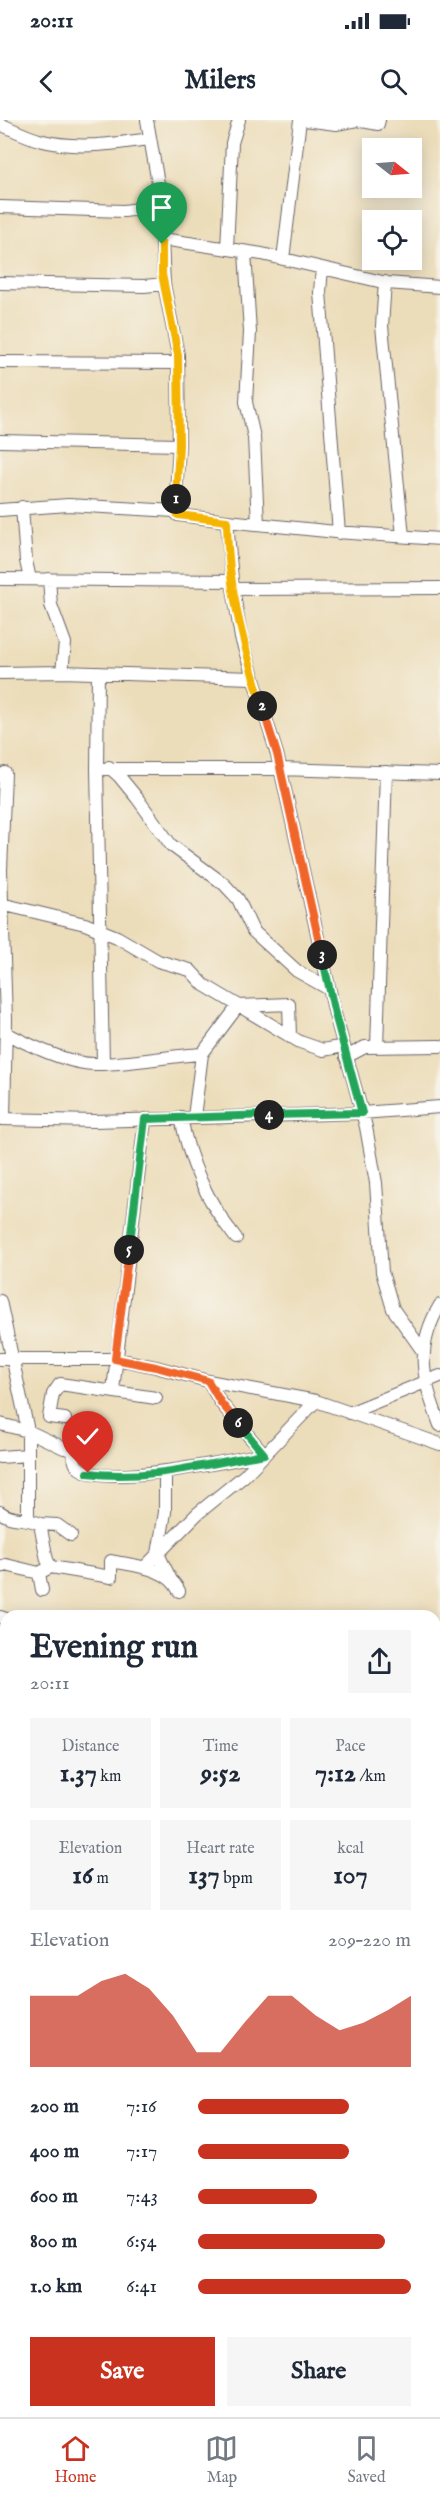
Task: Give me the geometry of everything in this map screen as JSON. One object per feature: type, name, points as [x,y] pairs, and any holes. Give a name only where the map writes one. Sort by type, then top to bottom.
[{"type":"street","points":[[147,120],[161,206],[164,284],[178,363],[179,445],[175,511]]},
{"type":"street","points":[[227,249],[231,143],[239,120]]},
{"type":"street","points":[[283,259],[303,120],[336,124],[357,120],[378,124],[378,120]]},
{"type":"street","points":[[0,124],[38,140],[76,146],[99,146],[150,140]]},
{"type":"street","points":[[0,207],[124,211],[161,206]]},
{"type":"street","points":[[162,239],[283,259],[385,282],[440,287]]},
{"type":"street","points":[[245,252],[250,332],[246,402],[254,436],[258,524]]},
{"type":"street","points":[[322,268],[320,292],[339,532]]},
{"type":"street","points":[[385,282],[382,326],[403,536]]},
{"type":"street","points":[[0,283],[144,286],[164,284]]},
{"type":"street","points":[[0,362],[178,363]]},
{"type":"street","points":[[0,441],[179,445]]},
{"type":"street","points":[[0,510],[68,505],[175,511],[178,515],[227,521],[440,539]]},
{"type":"street","points":[[22,507],[26,561],[30,579]]},
{"type":"street","points":[[227,521],[232,585],[242,638],[280,769],[329,989],[362,1113],[376,1183],[382,1272],[393,1309],[422,1350]]},
{"type":"street","points":[[0,579],[440,588]]},
{"type":"street","points":[[49,579],[51,605],[65,643],[62,672]]},
{"type":"street","points":[[0,673],[62,672],[254,678]]},
{"type":"street","points":[[98,673],[97,763],[103,1063]]},
{"type":"street","points":[[97,763],[111,769],[280,769],[440,774]]},
{"type":"street","points":[[111,769],[131,791],[171,845],[224,884],[238,899],[253,931],[297,971],[329,989]]},
{"type":"street","points":[[377,1047],[386,772]]},
{"type":"street","points":[[6,773],[1,904],[4,1025],[2,1119],[95,1121],[362,1113],[440,1107]]},
{"type":"street","points":[[1,904],[85,924],[158,961],[190,970],[204,985],[238,1006],[290,1037],[323,1050],[345,1052],[365,1047],[440,1046]]},
{"type":"street","points":[[238,1006],[289,1004],[290,1037]]},
{"type":"street","points":[[194,1117],[202,1054],[238,1006]]},
{"type":"street","points":[[4,1025],[29,1045],[95,1064],[202,1054]]},
{"type":"street","points":[[181,1117],[185,1143],[196,1175],[236,1238]]},
{"type":"street","points":[[113,1390],[145,1119]]},
{"type":"street","points":[[0,1301],[6,1360],[28,1431],[34,1522],[46,1560],[51,1567]]},
{"type":"street","points":[[440,1305],[425,1337],[422,1350],[425,1380],[440,1425]]},
{"type":"street","points":[[6,1360],[115,1359],[208,1381],[316,1401],[440,1444]]},
{"type":"street","points":[[349,1413],[401,1393],[425,1380],[440,1376]]},
{"type":"street","points":[[208,1381],[221,1403],[264,1454]]},
{"type":"street","points":[[65,1419],[50,1417],[53,1394],[60,1384],[156,1398]]},
{"type":"street","points":[[145,1567],[197,1514],[244,1476],[316,1401]]},
{"type":"street","points":[[0,1424],[28,1431],[64,1449],[74,1450],[74,1460],[78,1467],[88,1473],[127,1475],[165,1471],[264,1454]]},
{"type":"street","points":[[0,1457],[28,1455]]},
{"type":"street","points":[[165,1471],[165,1512],[158,1554],[179,1591]]},
{"type":"street","points":[[0,1512],[7,1518],[57,1525],[71,1535]]},
{"type":"street","points":[[0,1567],[6,1565],[39,1573],[51,1567],[111,1577],[111,1561],[145,1567],[170,1578]]},
{"type":"street","points":[[39,1573],[42,1590]]},
{"type":"route","points":[[88,1473],[127,1475],[165,1471],[264,1454],[221,1403],[208,1381],[115,1359],[145,1119],[362,1113],[335,1014],[277,754],[242,638],[232,582],[227,521],[178,515],[175,511],[179,445],[178,355],[162,274],[162,244]]}]
